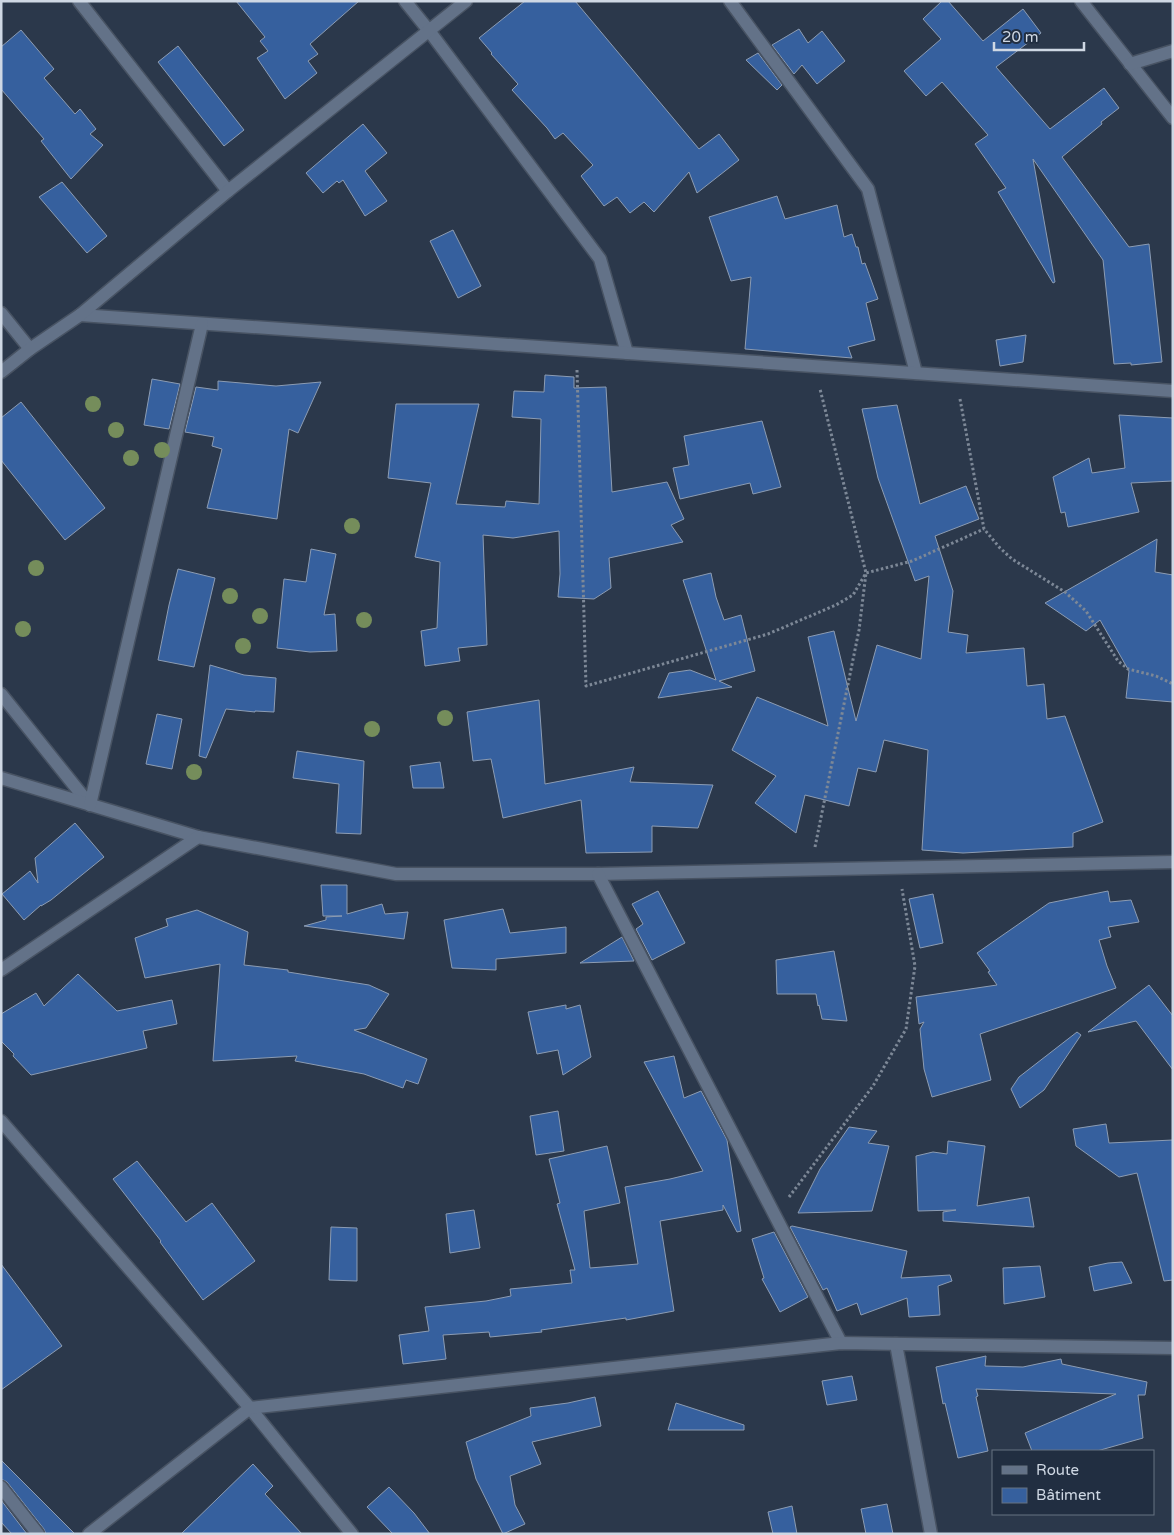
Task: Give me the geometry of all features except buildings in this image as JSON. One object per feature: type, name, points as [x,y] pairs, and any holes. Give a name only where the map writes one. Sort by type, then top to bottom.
[{"type":"street","points":[[80,1],[228,192]]},
{"type":"street","points":[[405,1],[600,258],[627,353]]},
{"type":"street","points":[[1,372],[30,349],[80,315],[228,192],[430,32],[466,1]]},
{"type":"street","points":[[730,1],[868,189],[916,373]]},
{"type":"street","points":[[1080,1],[1173,118]]},
{"type":"street","points":[[1130,64],[1173,51]]},
{"type":"street","points":[[1,312],[30,349]]},
{"type":"street","points":[[80,315],[1173,391]]},
{"type":"street","points":[[90,805],[202,324]]},
{"type":"street","points":[[1,694],[90,805]]},
{"type":"street","points":[[1,778],[198,837],[396,874],[598,874],[1173,862]]},
{"type":"street","points":[[1,970],[198,837]]},
{"type":"street","points":[[598,874],[841,1343]]},
{"type":"street","points":[[1,1121],[250,1408],[352,1534]]},
{"type":"street","points":[[89,1534],[250,1408],[841,1343],[1173,1348]]},
{"type":"street","points":[[896,1344],[932,1534]]},
{"type":"street","points":[[1,1487],[38,1534]]},
{"type":"path","points":[[576,350],[586,686],[768,634],[836,606],[854,594],[866,573],[912,561],[984,529]]},
{"type":"path","points":[[810,870],[859,630],[866,573],[814,366]]},
{"type":"path","points":[[956,376],[984,529],[1012,559],[1065,592],[1086,612],[1118,661],[1128,669],[1156,676],[1173,684]]},
{"type":"path","points":[[775,1215],[874,1086],[906,1029],[915,966],[898,868]]}]
